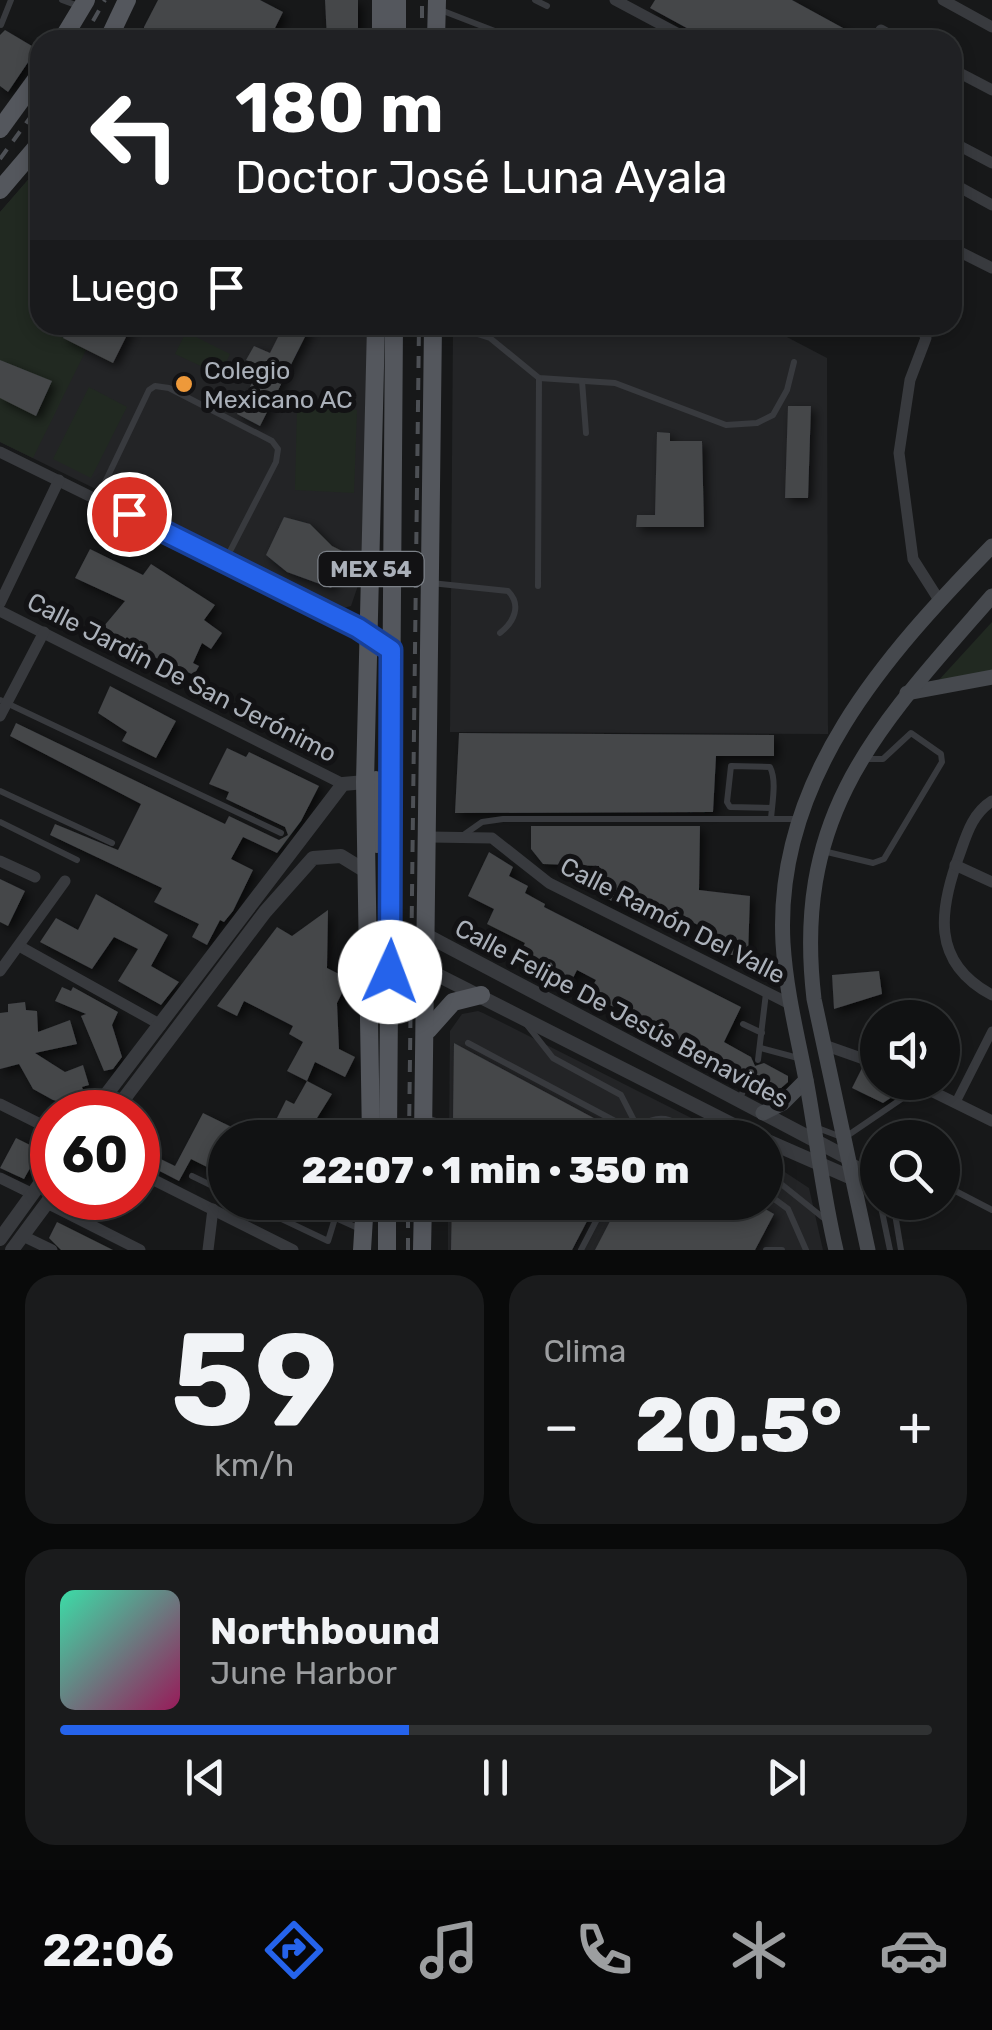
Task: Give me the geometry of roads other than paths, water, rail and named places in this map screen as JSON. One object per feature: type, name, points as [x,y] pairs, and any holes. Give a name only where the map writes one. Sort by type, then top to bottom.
[{"type":"main road","points":[[113,30],[127,0]]},
{"type":"main road","points":[[381,0],[381,30]]},
{"type":"main road","points":[[397,30],[398,0]]},
{"type":"main road","points":[[68,30],[84,4]]},
{"type":"main road","points":[[436,30],[437,4]]},
{"type":"main road","points":[[0,129],[30,88]]},
{"type":"main road","points":[[0,190],[30,155]]},
{"type":"main road","name":"MEX 54","points":[[370,1120],[365,782],[376,335]]},
{"type":"main road","name":"MEX 54","points":[[388,1120],[394,335]]},
{"type":"main road","name":"MEX 54","points":[[424,1120],[428,1030],[433,335]]},
{"type":"main road","points":[[836,1250],[790,1004],[783,918],[799,819],[816,774],[859,698],[939,600],[992,546]]},
{"type":"main road","points":[[868,1250],[810,964],[813,888],[834,811],[860,757],[907,692],[992,596]]},
{"type":"main road","points":[[907,692],[992,678]]},
{"type":"main road","points":[[366,761],[376,778],[380,904],[392,931],[426,968]]},
{"type":"main road","points":[[428,1030],[453,1002],[481,995]]},
{"type":"main road","points":[[763,1113],[784,1103],[806,1080]]},
{"type":"main road","points":[[387,1220],[387,1250]]},
{"type":"main road","points":[[422,1220],[422,1250]]},
{"type":"street","points":[[615,0],[671,30]]},
{"type":"street","points":[[943,0],[992,27]]},
{"type":"street","points":[[962,74],[992,90]]},
{"type":"street","points":[[962,147],[992,163]]},
{"type":"street","points":[[962,188],[992,205]]},
{"type":"street","points":[[962,253],[992,268]]},
{"type":"street","points":[[925,335],[910,380],[900,453],[913,559],[939,600]]},
{"type":"street","points":[[0,452],[368,634],[391,650]]},
{"type":"street","points":[[0,607],[60,480]]},
{"type":"street","name":"Calle Jardín De San Jerónimo","points":[[0,607],[343,784]]},
{"type":"street","points":[[0,716],[3,701],[44,632]]},
{"type":"street","points":[[129,1090],[343,784],[365,782]]},
{"type":"street","points":[[992,801],[974,818],[943,907],[946,937],[959,969],[992,995]]},
{"type":"street","name":"Calle Ramón Del Valle","points":[[430,837],[465,834],[492,838],[549,884],[790,1004]]},
{"type":"street","points":[[299,847],[313,858]]},
{"type":"street","points":[[259,908],[313,858],[334,854],[367,872]]},
{"type":"street","points":[[0,860],[35,876]]},
{"type":"street","points":[[955,865],[992,882]]},
{"type":"street","points":[[0,971],[64,881]]},
{"type":"street","name":"Calle Felipe De Jesús Benavides","points":[[370,936],[392,931],[426,935],[763,1113],[816,1134],[848,1158]]},
{"type":"street","points":[[20,946],[161,1025]]},
{"type":"street","name":"Calle Felipe De Jesús Benavides","points":[[370,959],[391,959],[426,968],[724,1120]]},
{"type":"street","points":[[111,1090],[161,1025],[191,997]]},
{"type":"street","points":[[956,1102],[992,1031]]},
{"type":"street","points":[[824,1046],[860,1058]]},
{"type":"street","points":[[952,1100],[992,1121]]},
{"type":"street","points":[[0,1104],[30,1119]]},
{"type":"street","name":"Calle Felipe De Jesús Benavides","points":[[783,1149],[852,1178]]},
{"type":"street","points":[[0,1178],[30,1193]]},
{"type":"street","points":[[160,1183],[208,1207]]},
{"type":"street","points":[[0,1239],[30,1198]]},
{"type":"street","points":[[12,1250],[35,1220]]},
{"type":"street","points":[[87,1220],[140,1250]]},
{"type":"street","points":[[208,1250],[212,1220]]},
{"type":"street","points":[[234,1220],[294,1250]]},
{"type":"street","points":[[23,1236],[52,1250]]},
{"type":"lane","points":[[1,25],[11,0]]},
{"type":"lane","points":[[62,0],[84,4]]},
{"type":"lane","points":[[535,0],[547,6]]},
{"type":"lane","points":[[437,4],[496,30]]},
{"type":"lane","points":[[482,335],[539,378],[615,384],[701,419],[740,426],[766,421],[780,408],[794,362]]},
{"type":"lane","points":[[538,586],[539,378]]},
{"type":"lane","points":[[582,381],[586,433]]},
{"type":"lane","points":[[97,498],[149,390],[155,386],[169,388],[272,441],[278,449],[276,462],[224,562]]},
{"type":"lane","points":[[430,583],[501,586],[508,591],[516,604],[516,614],[500,634]]},
{"type":"lane","points":[[3,701],[281,833]]},
{"type":"lane","points":[[822,850],[874,862],[884,858],[942,762],[942,754],[911,733],[883,758],[860,757]]},
{"type":"lane","points":[[772,808],[730,807],[727,786],[731,766],[770,766],[772,808],[772,819]]},
{"type":"lane","points":[[0,790],[112,843]]},
{"type":"lane","points":[[465,834],[482,822],[503,819],[799,819]]},
{"type":"lane","points":[[0,822],[77,860]]},
{"type":"lane","points":[[758,1060],[766,994]]},
{"type":"lane","points":[[520,1014],[544,1050],[621,1096],[636,1120]]},
{"type":"lane","points":[[743,1024],[762,1033]]},
{"type":"lane","points":[[468,1043],[612,1120]]},
{"type":"lane","points":[[761,1048],[801,1059]]},
{"type":"lane","points":[[739,1100],[747,1084]]},
{"type":"lane","points":[[816,1134],[844,1138],[895,1100]]},
{"type":"lane","points":[[424,1116],[434,1120]]},
{"type":"lane","points":[[848,1158],[860,1165]]},
{"type":"lane","points":[[192,1176],[208,1184]]},
{"type":"lane","points":[[852,1178],[860,1181]]},
{"type":"lane","points":[[783,1186],[830,1224]]},
{"type":"lane","points":[[960,1193],[992,1210]]},
{"type":"lane","points":[[783,1205],[806,1250]]},
{"type":"lane","points":[[281,1220],[325,1241],[333,1237],[338,1220]]},
{"type":"lane","points":[[339,1220],[362,1240]]},
{"type":"lane","points":[[580,1250],[596,1220]]},
{"type":"lane","points":[[884,1220],[890,1250]]},
{"type":"lane","points":[[896,1220],[901,1250]]},
{"type":"lane","points":[[766,1250],[782,1250]]},
{"type":"railway","points":[[88,30],[105,0]]},
{"type":"railway","points":[[422,0],[422,30]]},
{"type":"railway","points":[[0,159],[30,118]]},
{"type":"railway","points":[[409,1120],[419,335]]},
{"type":"railway","points":[[408,1220],[408,1250]]},
{"type":"place","name":"Colegio Mexicano AC","points":[[184,384]]}]
